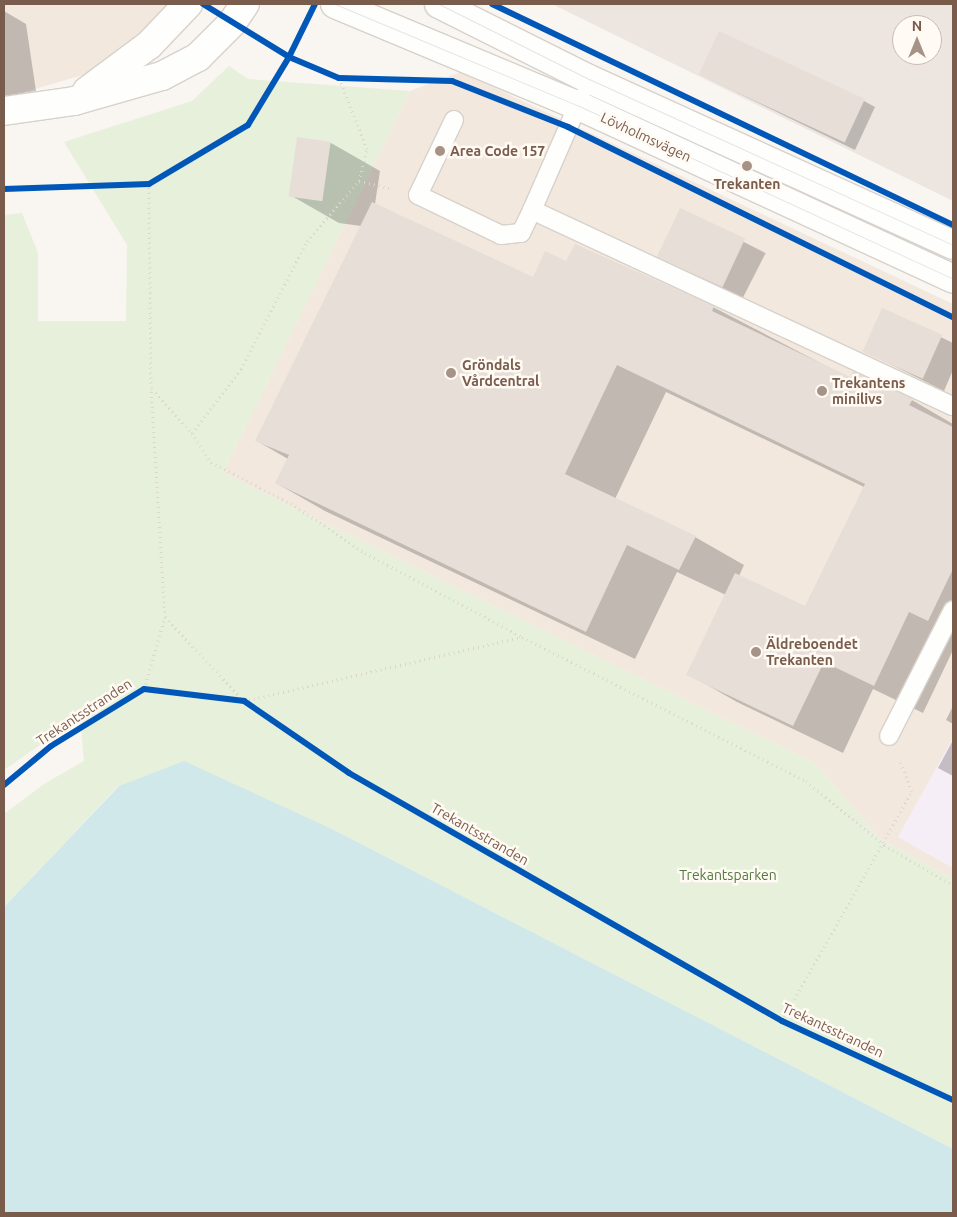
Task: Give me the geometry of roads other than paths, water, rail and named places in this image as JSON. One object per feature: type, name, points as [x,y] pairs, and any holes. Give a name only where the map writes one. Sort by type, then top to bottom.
[{"type":"street","points":[[74,101],[149,45],[188,4]]},
{"type":"street","points":[[4,111],[74,101],[162,76],[198,57],[232,23],[245,4]]},
{"type":"street","points":[[439,4],[589,79],[953,245]]},
{"type":"street","name":"Lövholmsvägen","points":[[323,8],[577,106],[953,279]]},
{"type":"lane","points":[[454,120],[418,195],[501,235],[521,233],[589,79]]},
{"type":"lane","points":[[532,210],[953,406]]},
{"type":"lane","points":[[889,736],[953,610]]},
{"type":"water","points":[[184,761],[334,830],[953,1149],[953,1213],[4,1213],[4,907],[119,786]]},
{"type":"tram line","points":[[335,4],[577,105],[953,279]]},
{"type":"tram line","points":[[439,4],[589,79],[953,245]]},
{"type":"place","name":"Area Code 157","points":[[440,151]]},
{"type":"place","name":"Trekanten","points":[[747,166]]},
{"type":"place","name":"Gröndals Vårdcentral","points":[[451,373]]},
{"type":"place","name":"Trekantens minilivs","points":[[822,391]]},
{"type":"place","name":"Äldreboendet Trekanten","points":[[756,652]]},
{"type":"park label","name":"Trekantsparken","points":[[728,875]]}]
